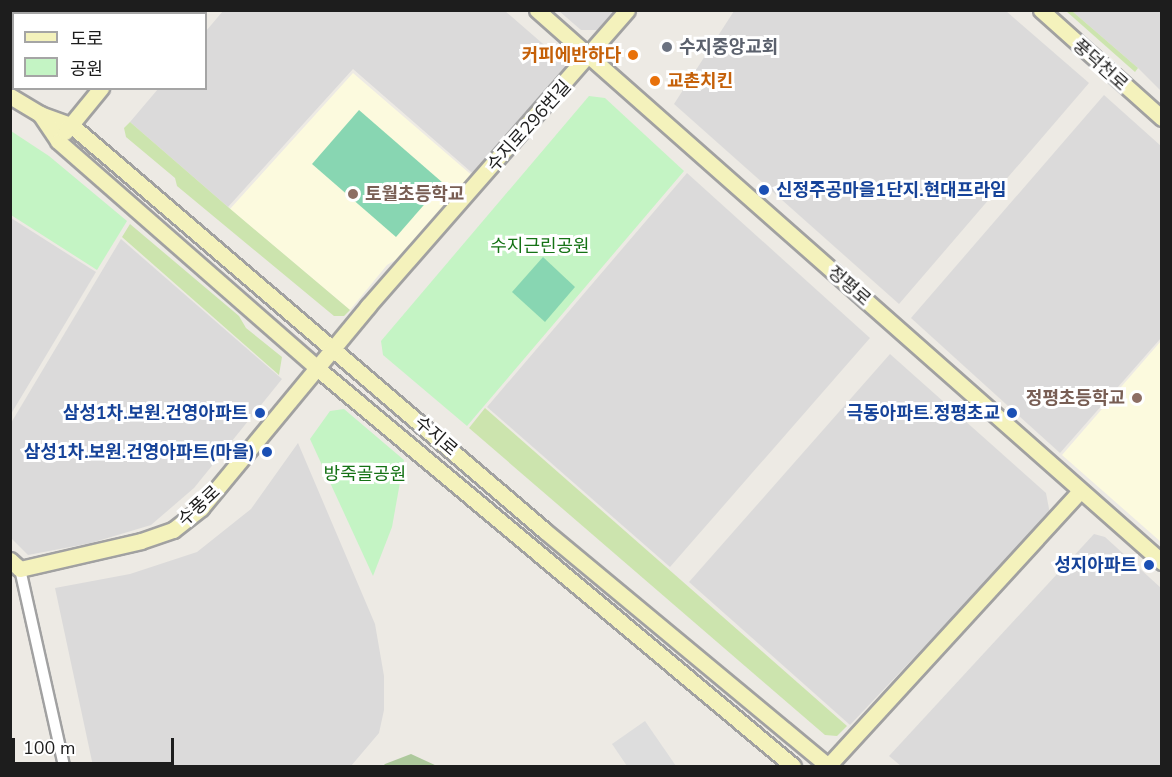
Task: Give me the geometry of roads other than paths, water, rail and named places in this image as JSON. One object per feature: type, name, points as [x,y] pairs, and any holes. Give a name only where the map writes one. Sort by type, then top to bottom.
[{"type":"main road","name":"정평로","points":[[537,10],[1060,471],[1079,492],[1161,562]]},
{"type":"main road","name":"수지로296번길","points":[[334,350],[368,306],[627,10]]},
{"type":"main road","name":"풍덕천로","points":[[1041,10],[1161,118]]},
{"type":"main road","points":[[58,141],[99,90]]},
{"type":"main road","name":"수지로","points":[[10,96],[40,114],[70,125],[828,766]]},
{"type":"main road","name":"수지로","points":[[40,114],[58,141],[318,369],[793,766]]},
{"type":"main road","name":"수풍로","points":[[15,564],[141,541],[173,530],[215,493],[334,350]]},
{"type":"main road","points":[[828,766],[1079,492]]},
{"type":"street","points":[[15,564],[64,766]]},
{"type":"place","name":"수지중앙교회","points":[[667,47]]},
{"type":"place","name":"커피에반하다","points":[[633,55]]},
{"type":"place","name":"교촌치킨","points":[[655,81]]},
{"type":"place","name":"신정주공마을1단지.현대프라임","points":[[764,190]]},
{"type":"place","name":"토월초등학교","points":[[353,194]]},
{"type":"place","name":"정평초등학교","points":[[1137,398]]},
{"type":"place","name":"삼성1차.보원.건영아파트","points":[[260,413]]},
{"type":"place","name":"극동아파트.정평초교","points":[[1012,413]]},
{"type":"place","name":"삼성1차.보원.건영아파트(마을)","points":[[267,452]]},
{"type":"place","name":"성지아파트","points":[[1149,565]]},
{"type":"park label","name":"수지근린공원","points":[[540,246]]},
{"type":"park label","name":"방죽골공원","points":[[365,474]]}]
